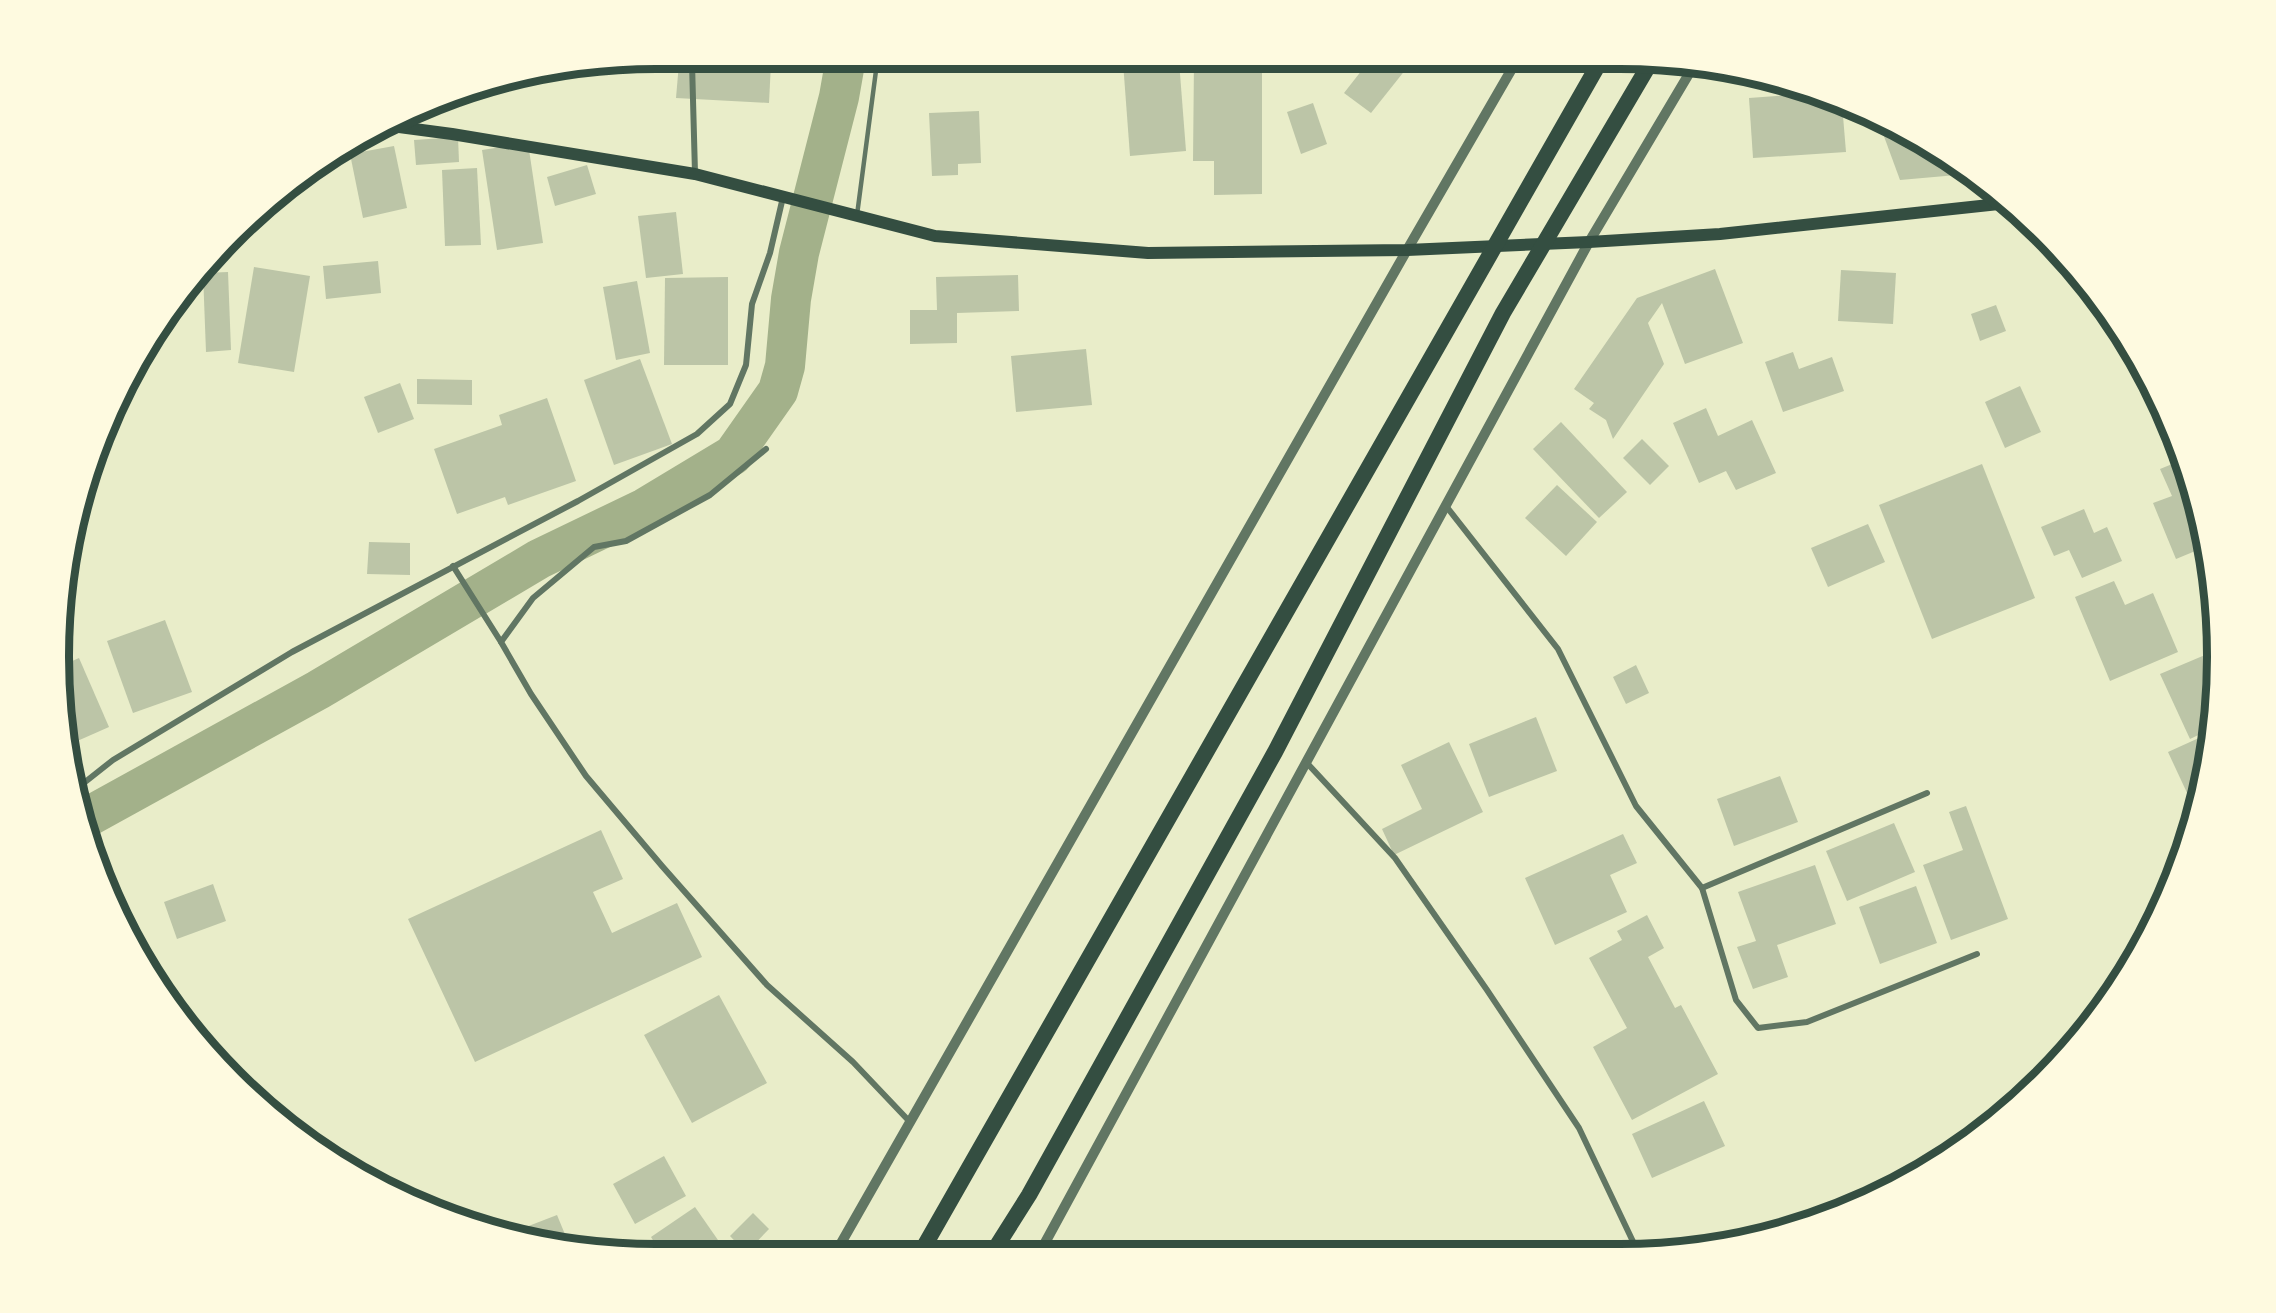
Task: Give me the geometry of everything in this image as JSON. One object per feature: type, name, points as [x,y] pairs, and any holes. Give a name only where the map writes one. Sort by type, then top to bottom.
[{"type":"highway","points":[[926,1244],[1596,69]]},
{"type":"highway","points":[[998,1244],[1029,1195],[1275,752],[1503,313],[1646,70]]},
{"type":"main road","points":[[403,127],[695,174],[935,236],[1148,253],[1407,250],[1589,242],[1720,234],[1994,204]]},
{"type":"street","points":[[692,69],[695,174]]},
{"type":"street","points":[[841,1244],[1512,69]]},
{"type":"street","points":[[1044,1244],[1589,242],[1689,73]]},
{"type":"street","points":[[83,784],[112,760],[292,652],[578,501],[697,434],[730,404],[746,366],[752,304],[770,253],[784,197]]},
{"type":"street","points":[[501,642],[533,598],[594,547],[626,542],[710,495],[766,449]]},
{"type":"street","points":[[1446,506],[1558,649],[1636,806],[1702,888],[1736,1000],[1758,1028],[1807,1023],[1977,954]]},
{"type":"street","points":[[453,566],[531,694],[586,776],[767,985],[853,1062],[910,1122]]},
{"type":"street","points":[[1306,762],[1395,858],[1487,990],[1579,1128],[1634,1244]]},
{"type":"street","points":[[1702,888],[1927,793]]},
{"type":"lane","points":[[856,215],[876,69]]},
{"type":"building","points":[[678,69],[771,69],[769,103],[676,98]]},
{"type":"building","points":[[1124,69],[1180,69],[1186,151],[1130,156]]},
{"type":"building","points":[[1194,69],[1262,69],[1262,194],[1214,195],[1214,161],[1193,161]]},
{"type":"building","points":[[1363,69],[1406,69],[1371,113],[1344,93]]},
{"type":"building","points":[[1791,95],[1843,114],[1846,152],[1753,158],[1749,98]]},
{"type":"building","points":[[1313,103],[1327,144],[1301,154],[1287,112]]},
{"type":"building","points":[[979,111],[981,163],[958,164],[958,175],[932,176],[929,113]]},
{"type":"building","points":[[1882,132],[1956,175],[1900,180]]},
{"type":"building","points":[[458,137],[459,162],[416,165],[414,140]]},
{"type":"building","points":[[528,143],[543,243],[497,250],[482,150]]},
{"type":"building","points":[[394,146],[407,208],[363,218],[350,156]]},
{"type":"building","points":[[587,165],[596,194],[555,206],[547,177]]},
{"type":"building","points":[[477,168],[481,245],[445,246],[442,170]]},
{"type":"building","points":[[676,212],[683,274],[646,278],[638,216]]},
{"type":"building","points":[[378,261],[381,293],[326,299],[323,266]]},
{"type":"building","points":[[254,267],[310,276],[294,372],[238,363]]},
{"type":"building","points":[[1715,269],[1743,343],[1685,364],[1662,303],[1648,323],[1664,364],[1613,439],[1606,420],[1589,409],[1594,403],[1574,389],[1637,298]]},
{"type":"building","points":[[1841,270],[1896,273],[1893,324],[1838,321]]},
{"type":"building","points":[[228,272],[231,350],[206,352],[203,283],[212,273]]},
{"type":"building","points":[[1018,275],[1019,311],[957,313],[957,343],[910,344],[910,310],[937,310],[936,277]]},
{"type":"building","points":[[728,277],[728,365],[664,365],[665,278]]},
{"type":"building","points":[[637,281],[650,353],[616,360],[603,287]]},
{"type":"building","points":[[1996,305],[2006,331],[1980,341],[1971,314]]},
{"type":"building","points":[[1086,349],[1092,405],[1016,412],[1011,356]]},
{"type":"building","points":[[1793,352],[1799,369],[1832,357],[1844,391],[1783,412],[1765,362]]},
{"type":"building","points":[[640,359],[672,444],[614,465],[584,380]]},
{"type":"building","points":[[417,379],[472,380],[472,405],[417,404]]},
{"type":"building","points":[[400,383],[414,419],[378,433],[364,397]]},
{"type":"building","points":[[2020,386],[2041,432],[2005,448],[1985,402]]},
{"type":"building","points":[[547,398],[576,481],[508,505],[505,497],[457,514],[434,449],[502,425],[499,415]]},
{"type":"building","points":[[1706,408],[1718,436],[1752,420],[1776,473],[1736,490],[1726,471],[1699,483],[1673,423]]},
{"type":"building","points":[[1561,422],[1627,492],[1599,518],[1533,449]]},
{"type":"building","points":[[1642,439],[1669,466],[1650,485],[1623,458]]},
{"type":"building","points":[[2174,463],[2196,542],[2197,550],[2176,559],[2153,503],[2172,496],[2160,469]]},
{"type":"building","points":[[1982,464],[2035,598],[1932,639],[1879,505]]},
{"type":"building","points":[[1557,485],[1597,522],[1566,556],[1525,518]]},
{"type":"building","points":[[2084,509],[2094,533],[2107,527],[2122,561],[2082,578],[2069,550],[2054,556],[2041,527]]},
{"type":"building","points":[[1868,524],[1885,562],[1828,587],[1811,548]]},
{"type":"building","points":[[369,542],[410,543],[410,575],[367,574]]},
{"type":"building","points":[[2114,581],[2125,605],[2153,593],[2178,652],[2110,681],[2075,597]]},
{"type":"building","points":[[165,620],[192,692],[133,713],[107,641]]},
{"type":"building","points":[[2205,655],[2207,659],[2206,695],[2202,733],[2190,739],[2160,674]]},
{"type":"building","points":[[79,658],[109,727],[75,742],[70,695],[69,662]]},
{"type":"building","points":[[1636,665],[1649,693],[1626,704],[1613,677]]},
{"type":"building","points":[[1536,717],[1557,771],[1489,797],[1469,744]]},
{"type":"building","points":[[2201,737],[2190,798],[2168,752]]},
{"type":"building","points":[[1449,742],[1483,812],[1394,855],[1382,829],[1422,809],[1401,765]]},
{"type":"building","points":[[1780,776],[1798,822],[1734,846],[1717,799]]},
{"type":"building","points":[[1966,806],[2008,919],[1951,940],[1923,865],[1963,850],[1949,812]]},
{"type":"building","points":[[1894,823],[1915,872],[1847,901],[1826,851]]},
{"type":"building","points":[[601,830],[623,879],[593,892],[612,933],[677,903],[702,957],[475,1062],[408,919]]},
{"type":"building","points":[[1623,834],[1637,863],[1610,875],[1627,912],[1555,945],[1525,878]]},
{"type":"building","points":[[1815,865],[1836,924],[1777,945],[1788,977],[1753,989],[1737,947],[1756,941],[1738,892]]},
{"type":"building","points":[[213,884],[226,921],[177,939],[164,902]]},
{"type":"building","points":[[1916,886],[1937,943],[1880,964],[1859,907]]},
{"type":"building","points":[[1647,915],[1664,948],[1648,957],[1675,1008],[1681,1005],[1718,1074],[1632,1120],[1593,1047],[1627,1028],[1589,958],[1622,940],[1617,931]]},
{"type":"building","points":[[719,995],[767,1083],[692,1123],[644,1035]]},
{"type":"building","points":[[1704,1101],[1725,1146],[1652,1178],[1632,1134]]},
{"type":"building","points":[[664,1156],[686,1196],[635,1224],[613,1184]]},
{"type":"building","points":[[695,1207],[721,1244],[655,1244],[651,1237]]},
{"type":"building","points":[[753,1213],[769,1229],[755,1244],[738,1244],[730,1236]]},
{"type":"building","points":[[557,1215],[566,1237],[542,1233],[522,1228]]},
{"type":"waterway","points":[[91,815],[318,690],[539,559],[645,508],[733,455],[778,391],[785,366],[791,299],[799,253],[839,97],[844,69]]}]
